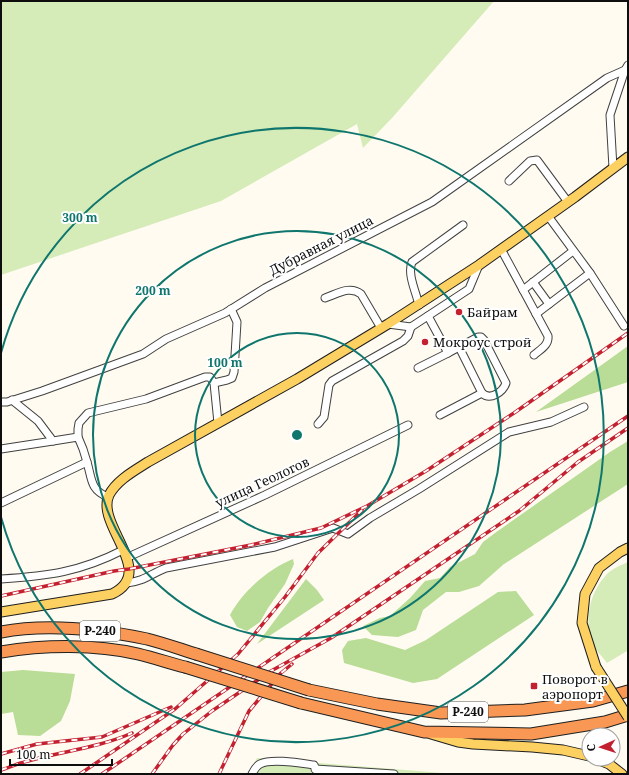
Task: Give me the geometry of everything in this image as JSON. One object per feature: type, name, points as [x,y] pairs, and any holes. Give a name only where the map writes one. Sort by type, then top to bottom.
[{"type":"highway","name":"Р-240","points":[[1,632],[47,628],[87,629],[148,639],[309,690],[377,704],[441,713],[525,710],[593,701],[628,690]]},
{"type":"highway","name":"Р-240","points":[[1,652],[52,647],[96,648],[137,654],[185,667],[300,703],[424,732],[531,734],[605,722],[628,716]]},
{"type":"main road","points":[[1,612],[112,594],[121,590],[127,582],[129,569],[125,554],[109,516],[108,510],[108,497],[116,485],[131,473],[297,379],[419,305],[479,265],[568,202],[628,157]]},
{"type":"main road","points":[[628,548],[620,552],[599,568],[584,594],[582,623],[596,667],[628,716]]},
{"type":"main road","points":[[424,732],[473,744],[532,747],[563,750],[581,754]]},
{"type":"main road","points":[[613,767],[622,774]]},
{"type":"street","points":[[613,168],[610,115],[626,68]]},
{"type":"street","name":"Дубравная улица","points":[[1,402],[42,391],[143,354],[166,339],[225,314],[265,288],[295,271],[432,202],[607,78],[626,68]]},
{"type":"street","points":[[509,181],[530,161],[537,160],[568,202]]},
{"type":"street","points":[[548,216],[590,273],[624,326]]},
{"type":"street","points":[[419,305],[411,275],[410,266],[412,262],[463,225]]},
{"type":"street","points":[[501,249],[548,336],[546,345],[534,354]]},
{"type":"street","points":[[523,290],[573,251]]},
{"type":"street","points":[[325,298],[350,289],[356,290],[385,326],[411,327],[469,289],[479,265]]},
{"type":"street","points":[[536,314],[590,273]]},
{"type":"street","points":[[533,282],[549,304]]},
{"type":"street","points":[[214,383],[232,378],[234,372],[237,322],[231,310]]},
{"type":"street","points":[[428,316],[448,353]]},
{"type":"street","points":[[318,424],[324,417],[329,385],[332,381],[403,341],[408,336],[411,327]]},
{"type":"street","points":[[418,368],[478,337],[481,337],[484,340],[506,383],[500,392],[490,397],[485,396],[482,393],[459,347]]},
{"type":"street","points":[[108,497],[100,494],[95,489],[83,448],[78,437],[79,423],[88,412],[146,399],[205,377],[210,377],[214,383],[218,423]]},
{"type":"street","points":[[440,415],[482,393]]},
{"type":"street","points":[[12,400],[38,421],[53,441]]},
{"type":"street","points":[[127,582],[139,582],[166,568],[275,547],[333,528],[348,534],[370,518],[509,432],[551,422],[584,406]]},
{"type":"street","name":"улица Геологов","points":[[1,579],[44,576],[64,572],[125,554],[265,495],[408,425]]},
{"type":"street","points":[[1,449],[78,437]]},
{"type":"street","points":[[1,503],[87,462]]},
{"type":"street","points":[[252,774],[258,765],[265,762],[314,765],[317,771],[394,774]]},
{"type":"green space","points":[[1,1],[494,1],[392,118],[363,148],[357,124],[221,201],[1,275]]},
{"type":"green space","points":[[628,346],[628,382],[536,412]]},
{"type":"green space","points":[[628,441],[628,484],[504,564],[479,586],[459,592],[446,592],[423,610],[416,630],[398,637],[372,635],[363,626],[380,618],[390,616],[410,598],[425,581],[440,578],[450,567],[475,554],[483,542],[495,533]]},
{"type":"green space","points":[[293,559],[294,564],[285,584],[260,622],[247,631],[237,627],[230,615],[241,598],[265,575]]},
{"type":"green space","points":[[628,562],[628,656],[627,651],[607,663],[595,648],[591,637],[589,627],[590,608],[596,590],[607,574]]},
{"type":"green space","points":[[306,579],[324,600],[257,644]]},
{"type":"green space","points":[[516,591],[534,615],[437,679],[413,683],[344,663],[342,650],[348,641],[366,638],[405,650],[426,640],[498,592]]},
{"type":"green space","points":[[23,670],[75,674],[70,701],[61,721],[40,736],[18,735],[13,712],[1,714],[1,672]]},
{"type":"green space","points":[[257,758],[455,774],[249,774]]},
{"type":"railway","points":[[1,596],[114,571],[251,545],[321,528],[367,506],[426,471],[514,413],[628,333]]},
{"type":"railway","points":[[102,774],[628,416]]},
{"type":"railway","points":[[152,774],[183,734],[212,711],[271,671],[331,638],[519,511],[578,462],[628,428]]},
{"type":"railway","points":[[80,774],[175,709],[238,654],[285,597],[318,553],[362,510]]},
{"type":"railway","points":[[219,774],[249,711],[281,673],[292,664]]},
{"type":"railway","points":[[1,754],[37,744],[102,737],[171,707]]},
{"type":"railway","points":[[1,770],[25,762],[93,746],[132,733]]},
{"type":"place","name":"Байрам","points":[[459,312]]},
{"type":"place","name":"Мокроус строй","points":[[425,342]]},
{"type":"place","name":"Поворот в аэропорт","points":[[534,686]]}]
